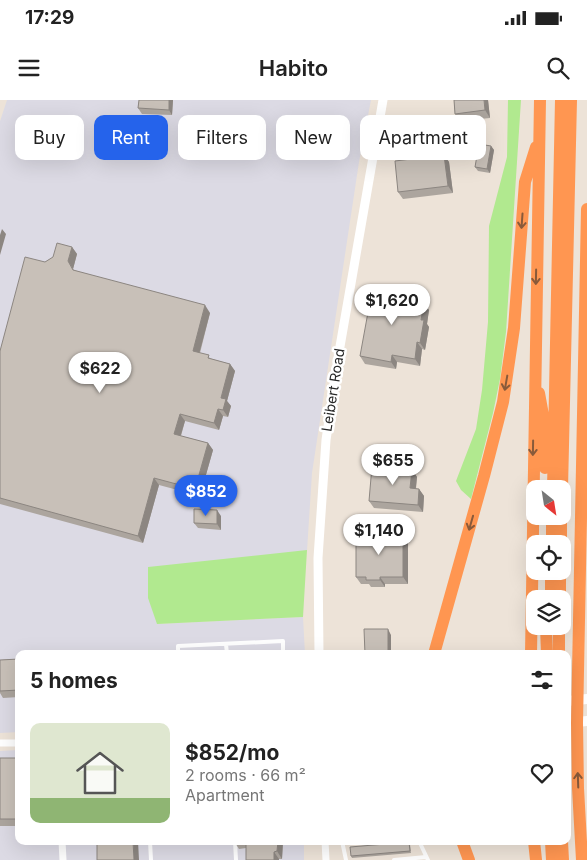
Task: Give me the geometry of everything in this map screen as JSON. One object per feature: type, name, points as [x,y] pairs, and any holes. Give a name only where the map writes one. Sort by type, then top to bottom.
[{"type":"highway","points":[[531,650],[534,374],[540,100]]},
{"type":"highway","points":[[553,480],[561,100]]},
{"type":"highway","points":[[562,480],[571,100]]},
{"type":"highway","points":[[435,650],[503,402],[514,328],[524,182],[539,140]]},
{"type":"highway","points":[[581,860],[577,713],[587,208]]},
{"type":"highway","points":[[534,374],[544,417],[545,480]]},
{"type":"highway","points":[[549,635],[551,650]]},
{"type":"highway","points":[[552,650],[556,635]]},
{"type":"highway","points":[[463,845],[469,860]]},
{"type":"highway","points":[[534,845],[536,860]]},
{"type":"highway","points":[[551,845],[552,860]]},
{"type":"highway","points":[[562,845],[563,860]]},
{"type":"main road","points":[[571,701],[587,699]]},
{"type":"main road","points":[[571,723],[587,721]]},
{"type":"street","name":"Leibert Road","points":[[319,650],[318,558],[326,440],[338,358],[383,100]]},
{"type":"street","points":[[0,743],[15,742]]},
{"type":"street","points":[[62,845],[63,860]]},
{"type":"street","points":[[326,845],[326,860]]},
{"type":"lane","points":[[178,650],[178,646],[282,642],[283,650]]},
{"type":"lane","points":[[226,644],[227,650]]},
{"type":"lane","points":[[150,845],[151,860]]},
{"type":"lane","points":[[235,845],[236,860]]},
{"type":"lane","points":[[343,845],[346,860]]},
{"type":"lane","points":[[394,860],[427,859],[421,845]]},
{"type":"shaded area","points":[[7,100],[371,100],[368,115],[360,115],[360,157],[312,473],[307,551],[157,624],[303,617],[305,650],[15,650],[15,732],[0,733],[0,121]]},
{"type":"shaded area","points":[[15,750],[15,845],[304,845],[304,860],[0,860],[0,751]]},
{"type":"green space","points":[[508,100],[521,100],[506,332],[500,379],[493,413],[471,499],[461,490],[456,481],[476,429],[482,390],[488,322],[489,226],[507,157]]},
{"type":"green space","points":[[307,550],[303,617],[157,624],[148,598],[148,567]]},
{"type":"building","points":[[139,100],[169,100],[169,110],[138,108]]},
{"type":"building","points":[[454,100],[484,100],[485,110],[455,114]]},
{"type":"building","points":[[486,145],[491,146],[487,169],[475,167],[476,160],[486,160]]},
{"type":"building","points":[[445,160],[448,186],[398,192],[395,161]]},
{"type":"building","points":[[57,243],[72,247],[68,261],[73,270],[205,305],[193,351],[209,355],[208,358],[230,364],[221,398],[226,399],[223,410],[218,409],[214,423],[180,414],[174,434],[208,443],[195,489],[154,478],[138,536],[0,498],[0,351],[25,257],[45,262],[53,257]]},
{"type":"building","points":[[373,285],[403,291],[402,300],[424,303],[421,320],[424,320],[420,343],[417,342],[415,359],[392,355],[391,362],[360,356]]},
{"type":"building","points":[[372,466],[388,468],[388,466],[412,470],[410,488],[419,489],[418,505],[369,501]]},
{"type":"building","points":[[194,509],[217,510],[217,524],[194,523]]},
{"type":"building","points":[[356,535],[403,535],[403,577],[380,577],[380,580],[366,580],[366,577],[356,577]]},
{"type":"building","points":[[364,629],[388,629],[388,650],[365,650]]},
{"type":"building","points":[[15,659],[15,690],[0,691],[0,660]]},
{"type":"building","points":[[0,758],[15,758],[15,819],[0,819]]},
{"type":"building","points":[[97,845],[133,845],[134,860],[97,860]]},
{"type":"building","points":[[246,845],[278,845],[277,851],[274,852],[274,860],[246,860]]},
{"type":"building","points":[[409,845],[410,851],[351,856],[350,847]]}]
